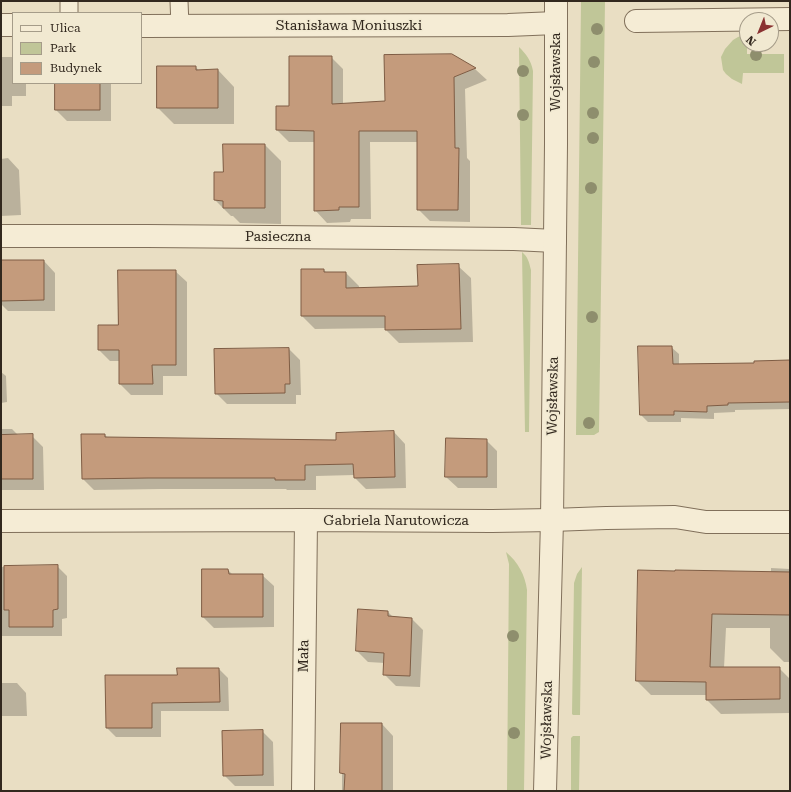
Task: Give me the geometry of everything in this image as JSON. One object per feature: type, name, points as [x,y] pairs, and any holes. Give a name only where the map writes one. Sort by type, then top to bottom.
[{"type":"street","name":"Wojsławska","points":[[545,791],[552,520],[556,1]]},
{"type":"street","points":[[636,21],[790,19]]},
{"type":"street","name":"Stanisława Moniuszki","points":[[142,26],[556,24]]},
{"type":"street","points":[[1,25],[12,25]]},
{"type":"street","name":"Pasieczna","points":[[1,236],[514,239],[555,241]]},
{"type":"street","name":"Gabriela Narutowicza","points":[[1,521],[484,521],[675,517],[706,522],[790,522]]},
{"type":"street","name":"Mała","points":[[303,791],[306,520]]},
{"type":"lane","points":[[69,1],[69,12]]},
{"type":"lane","points":[[179,1],[180,26]]},
{"type":"green space","points":[[581,1],[605,1],[599,432],[594,435],[576,435]]},
{"type":"green space","points":[[738,37],[739,52],[747,52],[747,54],[784,54],[784,73],[743,73],[742,84],[732,79],[723,70],[721,57],[725,49]]},
{"type":"green space","points":[[519,47],[528,58],[533,71],[531,225],[521,225]]},
{"type":"green space","points":[[522,252],[529,262],[531,270],[529,432],[525,432]]},
{"type":"green space","points":[[506,552],[520,569],[525,579],[527,590],[524,791],[507,791],[509,564]]},
{"type":"green space","points":[[582,567],[580,715],[573,715],[574,583],[577,574]]},
{"type":"green space","points":[[573,736],[580,736],[579,791],[571,791],[571,738]]},
{"type":"building","points":[[452,54],[476,68],[454,77],[455,148],[459,148],[458,210],[417,210],[417,131],[359,131],[359,207],[339,207],[339,210],[314,211],[314,131],[276,130],[276,106],[289,106],[289,56],[332,56],[332,104],[385,101],[384,55]]},
{"type":"building","points":[[157,66],[196,66],[196,70],[218,69],[218,108],[157,108]]},
{"type":"building","points":[[55,84],[100,84],[100,110],[55,110]]},
{"type":"building","points":[[223,144],[265,144],[265,208],[223,208],[223,201],[214,200],[214,172],[223,172]]},
{"type":"building","points":[[1,260],[44,260],[44,300],[1,301]]},
{"type":"building","points":[[459,264],[461,329],[385,330],[385,316],[301,316],[301,269],[324,269],[324,272],[346,272],[346,288],[418,286],[417,265]]},
{"type":"building","points":[[118,270],[176,270],[176,365],[152,365],[153,384],[119,384],[119,350],[98,350],[98,325],[118,325]]},
{"type":"building","points":[[638,346],[672,346],[673,364],[754,363],[754,361],[790,360],[790,402],[728,403],[728,405],[707,406],[707,412],[674,411],[674,415],[640,415]]},
{"type":"building","points":[[289,348],[290,384],[285,384],[285,393],[215,394],[214,349]]},
{"type":"building","points":[[394,431],[395,477],[354,478],[353,464],[305,465],[305,480],[275,480],[275,478],[82,479],[81,434],[105,434],[105,437],[336,440],[336,433]]},
{"type":"building","points":[[33,434],[33,479],[1,479],[1,435]]},
{"type":"building","points":[[446,438],[487,439],[487,477],[445,477]]},
{"type":"building","points":[[58,565],[58,609],[53,610],[53,627],[9,627],[9,610],[4,610],[4,566]]},
{"type":"building","points":[[202,569],[228,569],[229,574],[263,574],[263,617],[202,617]]},
{"type":"building","points":[[638,570],[790,572],[790,615],[712,614],[710,667],[780,667],[780,699],[706,700],[706,682],[636,681]]},
{"type":"building","points":[[358,609],[388,611],[388,616],[412,618],[410,676],[383,675],[384,653],[356,651]]},
{"type":"building","points":[[177,668],[219,668],[220,702],[152,703],[152,728],[106,728],[105,675],[177,675]]},
{"type":"building","points":[[341,723],[382,723],[382,791],[344,791],[345,774],[340,773]]},
{"type":"building","points":[[263,730],[263,775],[223,776],[222,731]]}]
